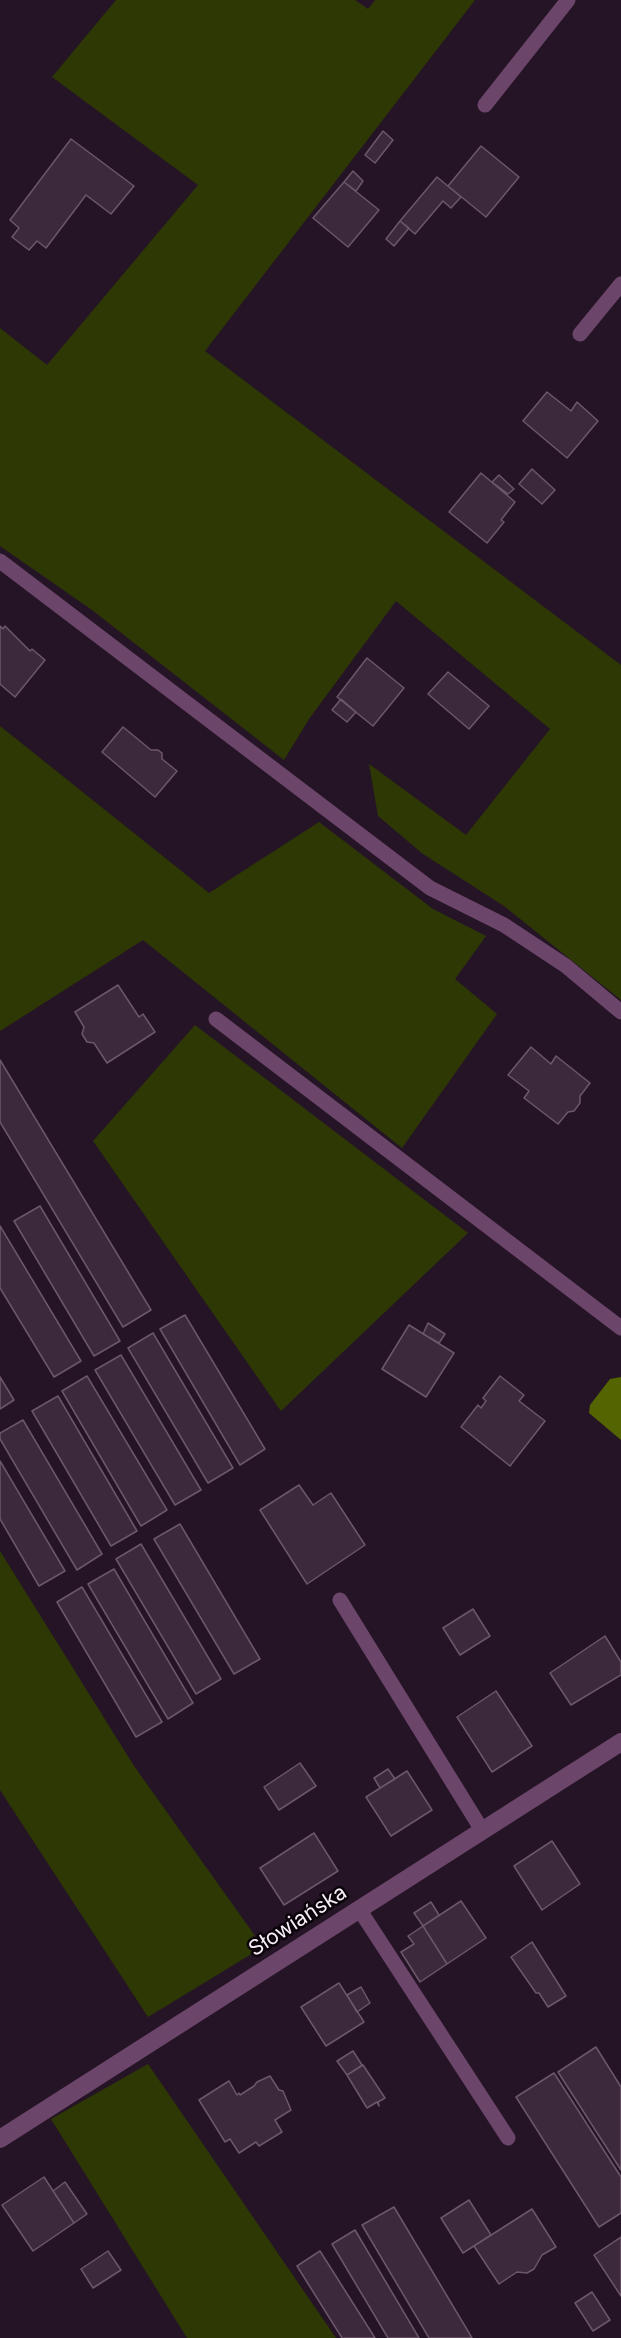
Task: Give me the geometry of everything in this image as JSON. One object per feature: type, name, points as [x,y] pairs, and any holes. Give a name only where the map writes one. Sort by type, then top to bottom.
[{"type":"street","name":"Słowiańska","points":[[0,2139],[621,1742]]},
{"type":"lane","points":[[485,105],[568,0]]},
{"type":"lane","points":[[580,334],[621,284]]},
{"type":"lane","points":[[0,561],[430,888],[513,931],[566,966],[621,1012]]},
{"type":"lane","points":[[216,1019],[621,1328]]},
{"type":"lane","points":[[340,1600],[483,1830]]},
{"type":"lane","points":[[359,1909],[508,2138]]},
{"type":"shaded area","points":[[116,0],[355,0],[368,9],[375,0],[475,0],[205,351],[621,665],[621,1000],[504,906],[423,854],[378,816],[369,764],[466,835],[550,729],[396,601],[309,719],[284,760],[92,610],[0,546],[0,328],[47,365],[198,185],[52,77]]},
{"type":"shaded area","points":[[0,726],[209,893],[319,822],[433,909],[486,936],[455,979],[497,1014],[402,1148],[143,940],[0,1031]]},
{"type":"shaded area","points":[[195,1025],[468,1233],[281,1411],[93,1141]]},
{"type":"shaded area","points":[[621,1377],[621,1440],[589,1413],[590,1405],[610,1379]]},
{"type":"shaded area","points":[[0,1551],[134,1766],[263,1947],[148,2017],[0,1790]]},
{"type":"shaded area","points":[[148,2064],[336,2338],[187,2338],[51,2119]]},
{"type":"building","points":[[383,131],[393,140],[375,163],[365,155]]},
{"type":"building","points":[[71,139],[134,186],[111,214],[86,195],[46,248],[37,241],[29,250],[12,237],[19,228],[10,220]]},
{"type":"building","points":[[481,146],[519,177],[486,217],[448,186]]},
{"type":"building","points":[[353,171],[363,181],[356,191],[344,182]]},
{"type":"building","points":[[437,177],[461,197],[451,208],[443,201],[415,234],[400,221]]},
{"type":"building","points":[[344,182],[379,210],[348,247],[313,218]]},
{"type":"building","points":[[400,221],[409,228],[394,246],[386,239]]},
{"type":"building","points":[[547,392],[571,411],[577,402],[598,421],[567,458],[523,421]]},
{"type":"building","points":[[532,469],[555,490],[542,504],[519,484]]},
{"type":"building","points":[[481,473],[515,502],[501,520],[504,522],[487,543],[449,512]]},
{"type":"building","points":[[499,475],[514,489],[508,494],[492,482]]},
{"type":"building","points":[[0,626],[3,629],[5,626],[30,651],[32,649],[45,660],[15,697],[0,684]]},
{"type":"building","points":[[367,658],[404,688],[373,726],[337,697]]},
{"type":"building","points":[[448,672],[489,706],[469,729],[428,694]]},
{"type":"building","points":[[341,699],[356,712],[347,722],[332,710]]},
{"type":"building","points":[[123,727],[151,750],[158,750],[162,753],[162,759],[177,771],[155,797],[102,752]]},
{"type":"building","points":[[118,985],[139,1017],[143,1014],[155,1032],[107,1063],[94,1043],[87,1042],[82,1034],[84,1027],[75,1012]]},
{"type":"building","points":[[531,1047],[551,1064],[556,1056],[590,1083],[580,1096],[580,1103],[574,1111],[568,1112],[558,1124],[524,1098],[529,1091],[508,1075]]},
{"type":"building","points":[[0,1060],[151,1310],[123,1327],[0,1122]]},
{"type":"building","points":[[40,1206],[120,1341],[94,1356],[14,1221]]},
{"type":"building","points":[[0,1226],[81,1361],[54,1377],[0,1288]]},
{"type":"building","points":[[185,1315],[265,1449],[240,1465],[160,1329]]},
{"type":"building","points":[[428,1323],[445,1334],[439,1343],[423,1334]]},
{"type":"building","points":[[409,1325],[454,1353],[426,1397],[382,1369]]},
{"type":"building","points":[[153,1333],[233,1468],[208,1483],[128,1348]]},
{"type":"building","points":[[121,1355],[201,1490],[175,1505],[95,1370]]},
{"type":"building","points":[[87,1376],[167,1510],[141,1526],[62,1391]]},
{"type":"building","points":[[500,1376],[524,1395],[519,1401],[545,1421],[510,1466],[461,1427],[478,1405],[481,1408],[486,1401],[483,1398]]},
{"type":"building","points":[[0,1377],[14,1400],[0,1409]]},
{"type":"building","points":[[58,1396],[137,1531],[111,1546],[32,1411]]},
{"type":"building","points":[[23,1420],[102,1554],[77,1570],[0,1439],[0,1433]]},
{"type":"building","points":[[0,1461],[65,1571],[39,1586],[0,1519]]},
{"type":"building","points":[[299,1485],[313,1505],[331,1493],[365,1545],[307,1584],[260,1510]]},
{"type":"building","points":[[180,1524],[260,1659],[234,1674],[154,1539]]},
{"type":"building","points":[[141,1544],[221,1679],[196,1694],[116,1559]]},
{"type":"building","points":[[114,1569],[193,1703],[168,1719],[88,1584]]},
{"type":"building","points":[[82,1587],[162,1722],[136,1737],[57,1602]]},
{"type":"building","points":[[473,1609],[490,1636],[460,1655],[443,1628]]},
{"type":"building","points":[[605,1636],[621,1662],[621,1675],[571,1705],[550,1673]]},
{"type":"building","points":[[496,1691],[532,1746],[492,1772],[457,1717]]},
{"type":"building","points":[[300,1763],[316,1786],[279,1810],[264,1787]]},
{"type":"building","points":[[388,1769],[395,1779],[380,1788],[374,1778]]},
{"type":"building","points":[[407,1771],[432,1810],[391,1836],[366,1797]]},
{"type":"building","points":[[314,1833],[338,1871],[284,1905],[260,1868]]},
{"type":"building","points":[[552,1841],[580,1884],[542,1910],[514,1866]]},
{"type":"building","points":[[461,1901],[486,1938],[447,1964],[423,1926]]},
{"type":"building","points":[[431,1902],[439,1915],[423,1926],[414,1913]]},
{"type":"building","points":[[423,1926],[447,1964],[420,1982],[401,1952],[414,1944],[408,1936]]},
{"type":"building","points":[[532,1942],[566,1996],[548,2007],[511,1957]]},
{"type":"building","points":[[339,1983],[364,2022],[326,2046],[301,2007]]},
{"type":"building","points":[[361,1987],[370,2003],[357,2012],[347,1995]]},
{"type":"building","points":[[596,2047],[621,2087],[621,2170],[558,2072]]},
{"type":"building","points":[[353,2051],[362,2065],[347,2075],[337,2061]]},
{"type":"building","points":[[363,2065],[385,2098],[378,2102],[379,2106],[377,2102],[367,2108],[347,2075]]},
{"type":"building","points":[[554,2073],[621,2177],[621,2213],[599,2227],[516,2097]]},
{"type":"building","points":[[270,2076],[279,2090],[283,2091],[291,2110],[275,2120],[282,2132],[259,2146],[256,2142],[239,2153],[230,2139],[225,2142],[199,2100],[229,2081],[237,2095],[239,2093],[240,2095],[257,2082]]},
{"type":"building","points":[[44,2177],[74,2223],[33,2251],[2,2205]]},
{"type":"building","points":[[65,2182],[87,2214],[74,2223],[53,2191]]},
{"type":"building","points":[[469,2200],[491,2235],[463,2253],[441,2218]]},
{"type":"building","points":[[394,2207],[472,2338],[429,2338],[362,2225]]},
{"type":"building","points":[[532,2209],[556,2247],[542,2255],[534,2269],[527,2273],[517,2272],[499,2284],[474,2246]]},
{"type":"building","points":[[355,2230],[419,2338],[388,2338],[332,2244]]},
{"type":"building","points":[[621,2237],[621,2296],[594,2255]]},
{"type":"building","points":[[108,2251],[121,2270],[93,2288],[81,2269]]},
{"type":"building","points":[[320,2251],[375,2338],[342,2338],[297,2266]]},
{"type":"building","points":[[592,2292],[610,2320],[593,2331],[575,2303]]}]
